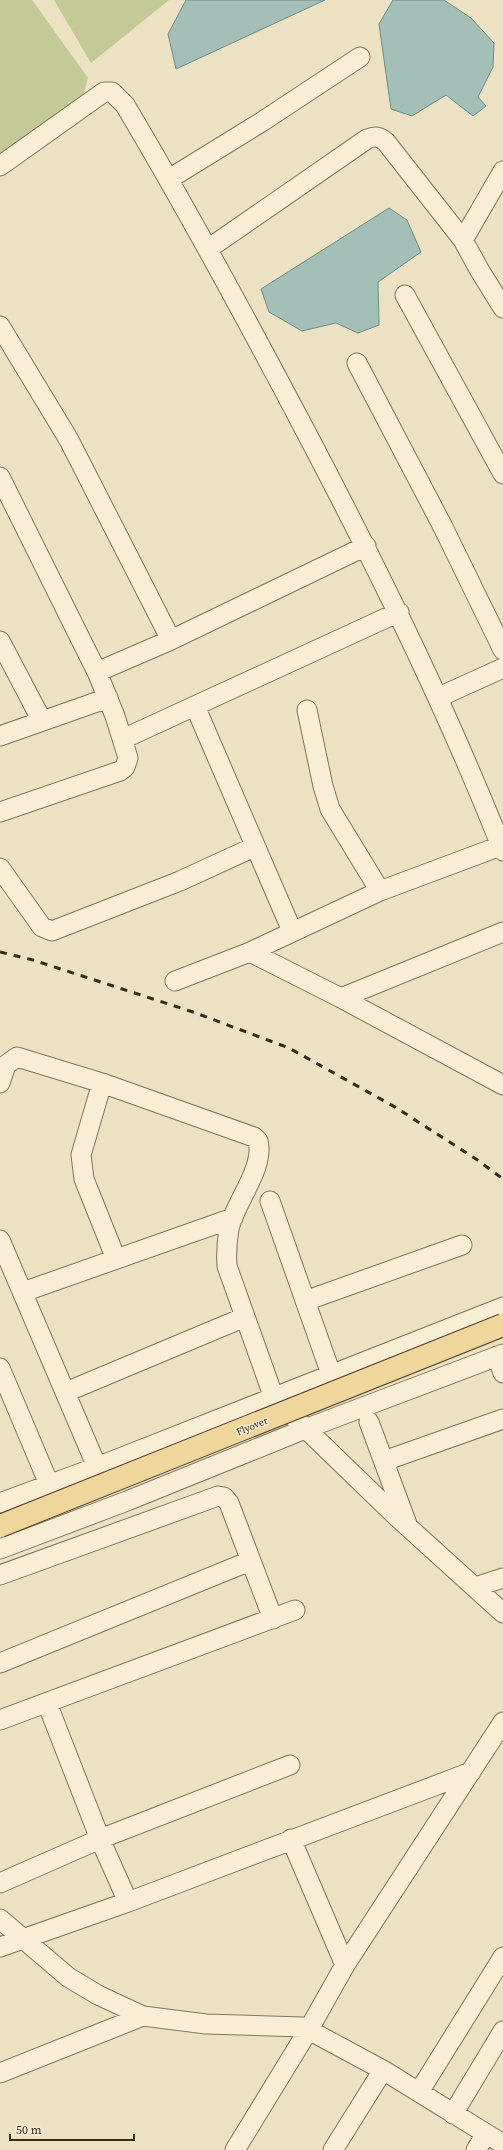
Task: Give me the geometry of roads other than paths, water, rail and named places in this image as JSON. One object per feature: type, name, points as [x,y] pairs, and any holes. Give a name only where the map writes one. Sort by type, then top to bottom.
[{"type":"main road","name":"Flyover","points":[[0,1526],[503,1326]]},
{"type":"street","points":[[169,179],[263,121],[360,57]]},
{"type":"street","points":[[0,166],[104,92],[112,92],[125,105],[208,249],[366,546],[399,612],[438,697],[502,847],[380,891],[250,952],[175,981]]},
{"type":"street","points":[[208,249],[367,139],[375,136],[386,142],[463,240],[480,271],[501,302]]},
{"type":"street","points":[[463,240],[503,171]]},
{"type":"street","points":[[404,295],[503,474]]},
{"type":"street","points":[[0,326],[69,440],[171,640]]},
{"type":"street","points":[[357,363],[443,526],[503,650]]},
{"type":"street","points":[[0,477],[97,672],[123,739],[128,758],[125,767],[120,771],[0,812]]},
{"type":"street","points":[[97,672],[171,640],[366,546]]},
{"type":"street","points":[[123,739],[399,612]]},
{"type":"street","points":[[0,641],[4,661],[42,721]]},
{"type":"street","points":[[438,697],[503,668]]},
{"type":"street","points":[[0,736],[108,698]]},
{"type":"street","points":[[195,706],[254,847],[292,931]]},
{"type":"street","points":[[307,710],[323,786],[330,809],[380,891]]},
{"type":"street","points":[[0,868],[42,927],[52,931],[180,881],[254,847]]},
{"type":"street","points":[[341,998],[503,932]]},
{"type":"street","points":[[250,952],[341,998],[503,1085]]},
{"type":"street","points":[[0,1083],[6,1065],[17,1058],[102,1083],[254,1137],[258,1141],[260,1157],[233,1218],[226,1254],[228,1266],[274,1398],[409,1527],[503,1613]]},
{"type":"street","points":[[102,1083],[82,1145],[82,1160],[84,1179],[116,1259]]},
{"type":"street","points":[[270,1201],[331,1374]]},
{"type":"street","points":[[23,1292],[233,1218]]},
{"type":"street","points":[[0,1240],[98,1467]]},
{"type":"street","points":[[305,1301],[462,1245]]},
{"type":"street","points":[[0,1503],[98,1467],[503,1307]]},
{"type":"street","points":[[66,1392],[245,1317]]},
{"type":"street","points":[[0,1549],[127,1501],[305,1429],[501,1361]]},
{"type":"street","points":[[0,1368],[49,1484]]},
{"type":"street","points":[[384,1461],[503,1419]]},
{"type":"street","points":[[369,1422],[409,1527]]},
{"type":"street","points":[[0,1574],[218,1496],[224,1497],[229,1503],[250,1562],[273,1618]]},
{"type":"street","points":[[0,1663],[250,1562]]},
{"type":"street","points":[[475,1587],[503,1578]]},
{"type":"street","points":[[0,1720],[295,1610]]},
{"type":"street","points":[[47,1703],[100,1838],[128,1902]]},
{"type":"street","points":[[235,2150],[310,2029],[345,1965],[503,1722]]},
{"type":"street","points":[[0,1883],[100,1838],[290,1765]]},
{"type":"street","points":[[0,1948],[128,1902],[471,1772]]},
{"type":"street","points":[[291,1839],[345,1965]]},
{"type":"street","points":[[0,1919],[68,1978],[98,1996],[142,2016],[206,2024],[292,2026],[310,2029],[383,2070],[503,2144]]},
{"type":"street","points":[[419,2092],[503,1957]]},
{"type":"street","points":[[0,2073],[142,2016]]},
{"type":"street","points":[[453,2114],[503,2031]]},
{"type":"street","points":[[333,2150],[383,2070]]},
{"type":"street","points":[[476,2150],[486,2134]]},
{"type":"water","points":[[186,0],[325,0],[176,69],[168,34]]},
{"type":"water","points":[[393,0],[444,0],[471,18],[494,43],[493,67],[478,97],[486,106],[473,116],[446,95],[412,116],[391,109],[379,24]]},
{"type":"water","points":[[389,208],[407,220],[421,252],[378,282],[379,325],[358,333],[336,323],[302,331],[269,312],[261,289]]},
{"type":"railway","points":[[0,952],[33,960],[193,1012],[289,1048],[395,1107],[476,1159],[503,1179]]}]
